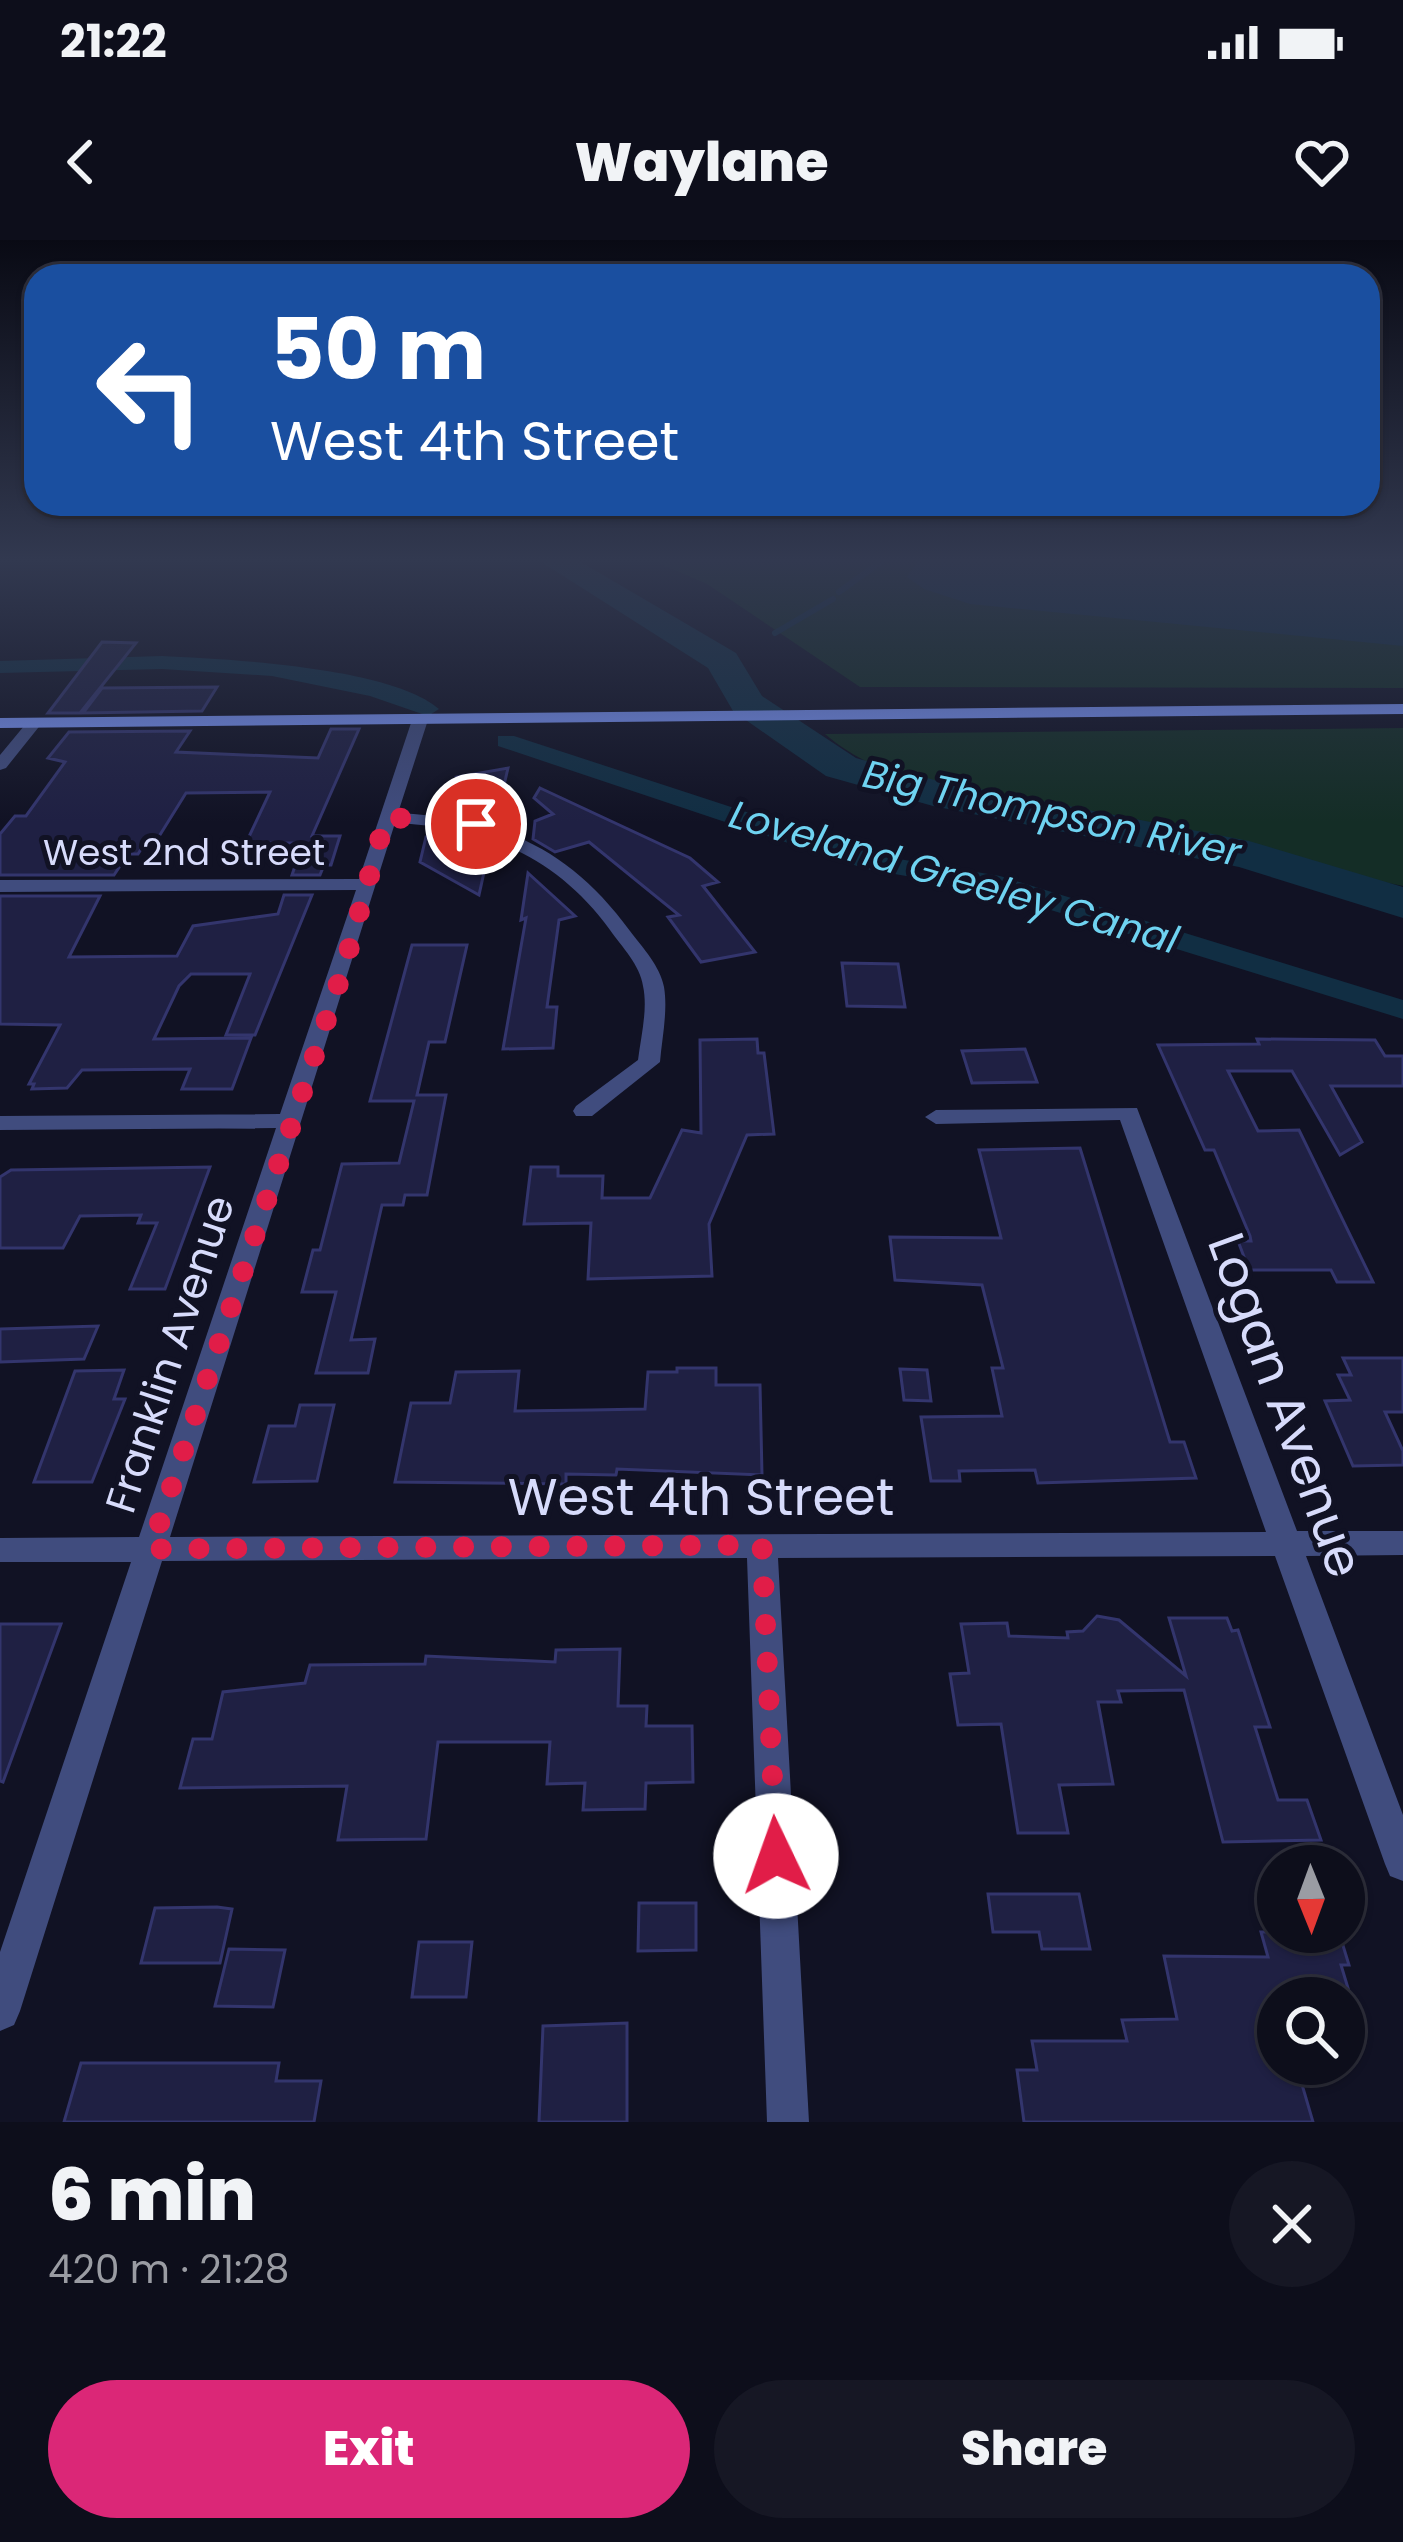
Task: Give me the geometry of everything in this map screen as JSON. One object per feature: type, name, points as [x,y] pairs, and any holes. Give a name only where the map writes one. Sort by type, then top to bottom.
[{"type":"main road","points":[[0,723],[419,723],[1403,710]]},
{"type":"street","points":[[0,765],[34,723]]},
{"type":"street","name":"Franklin Avenue","points":[[0,2011],[419,723]]},
{"type":"street","points":[[386,817],[458,820],[495,831],[580,881],[617,925],[654,986],[650,1062],[584,1111]]},
{"type":"street","name":"West 2nd Street","points":[[0,886],[369,884]]},
{"type":"street","name":"Logan Avenue","points":[[936,1117],[1129,1113],[1403,1864]]},
{"type":"street","points":[[0,1124],[289,1121]]},
{"type":"street","name":"West 4th Street","points":[[0,1550],[1403,1543]]},
{"type":"street","points":[[762,1545],[788,2122]]},
{"type":"green space","points":[[799,646],[1403,646],[1403,688],[860,687]]},
{"type":"green space","points":[[1403,728],[1403,886],[951,792],[869,763],[825,734]]},
{"type":"building","points":[[99,646],[134,646],[80,713],[48,713]]},
{"type":"building","points":[[217,687],[202,711],[83,713],[102,688]]},
{"type":"building","points":[[331,729],[359,729],[312,836],[340,836],[331,865],[324,865],[320,875],[292,875],[303,843],[246,843],[270,792],[186,793],[158,838],[148,838],[138,854],[128,854],[114,875],[0,875],[0,834],[15,816],[26,816],[65,762],[48,758],[69,732],[190,731],[176,752],[318,758]]},
{"type":"building","points":[[508,768],[495,824],[457,777]]},
{"type":"building","points":[[540,788],[690,858],[718,882],[703,886],[755,952],[701,962],[668,917],[679,915],[589,842],[555,852],[533,839],[535,821],[553,814],[534,798]]},
{"type":"building","points":[[426,837],[462,837],[490,845],[479,895],[420,862]]},
{"type":"building","points":[[528,873],[575,916],[559,920],[547,1007],[557,1007],[553,1048],[503,1049],[526,918],[521,920]]},
{"type":"building","points":[[284,895],[312,895],[255,1035],[226,1035],[250,974],[191,974],[179,986],[154,1039],[251,1038],[232,1089],[182,1089],[190,1069],[82,1070],[67,1088],[32,1089],[34,1084],[29,1084],[60,1025],[0,1024],[0,896],[100,896],[69,957],[177,956],[193,926],[278,914]]},
{"type":"building","points":[[412,945],[467,945],[445,1042],[429,1042],[417,1095],[446,1095],[427,1195],[405,1195],[403,1205],[382,1205],[351,1340],[375,1339],[368,1373],[316,1373],[336,1292],[302,1292],[313,1250],[320,1250],[342,1164],[399,1163],[414,1101],[370,1101]]},
{"type":"building","points":[[842,963],[898,964],[905,1007],[847,1006]]},
{"type":"building","points":[[757,1039],[758,1053],[764,1053],[774,1134],[747,1135],[709,1224],[712,1276],[588,1279],[591,1223],[524,1224],[531,1167],[558,1167],[558,1176],[603,1176],[602,1198],[650,1198],[682,1130],[701,1133],[700,1040]]},
{"type":"building","points":[[1257,1039],[1375,1040],[1385,1056],[1403,1056],[1403,1086],[1331,1086],[1362,1142],[1340,1155],[1292,1071],[1228,1071],[1258,1131],[1299,1130],[1373,1282],[1337,1282],[1331,1270],[1249,1270],[1238,1241],[1251,1241],[1250,1236],[1214,1150],[1205,1150],[1158,1045],[1259,1044]]},
{"type":"building","points":[[1025,1049],[1037,1082],[972,1083],[962,1051]]},
{"type":"building","points":[[1080,1148],[1170,1442],[1184,1442],[1196,1478],[1038,1483],[1035,1470],[959,1471],[960,1481],[931,1481],[921,1417],[1002,1416],[992,1368],[1003,1368],[982,1285],[895,1280],[890,1237],[1001,1238],[979,1150]]},
{"type":"building","points":[[210,1167],[165,1289],[130,1289],[157,1223],[138,1223],[141,1215],[80,1216],[63,1248],[0,1248],[0,1177],[11,1170]]},
{"type":"building","points":[[98,1326],[84,1359],[0,1362],[0,1329]]},
{"type":"building","points":[[1343,1358],[1403,1358],[1403,1412],[1385,1412],[1403,1451],[1403,1465],[1353,1466],[1325,1401],[1350,1400],[1338,1375],[1351,1375]]},
{"type":"building","points":[[677,1368],[716,1368],[716,1385],[760,1385],[762,1475],[617,1469],[616,1475],[566,1474],[566,1484],[395,1482],[411,1403],[450,1403],[456,1372],[519,1371],[515,1411],[591,1410],[645,1409],[648,1372],[677,1372]]},
{"type":"building","points":[[900,1369],[927,1370],[931,1401],[904,1400]]},
{"type":"building","points":[[124,1370],[114,1399],[125,1399],[92,1482],[34,1482],[75,1371]]},
{"type":"building","points":[[300,1405],[334,1405],[317,1481],[254,1482],[269,1426],[295,1426]]},
{"type":"building","points":[[1097,1616],[1119,1620],[1186,1676],[1169,1618],[1227,1618],[1232,1631],[1238,1630],[1270,1727],[1255,1727],[1278,1800],[1307,1800],[1321,1840],[1223,1842],[1184,1690],[1118,1691],[1121,1702],[1098,1702],[1113,1784],[1059,1785],[1068,1833],[1018,1833],[1001,1724],[958,1725],[950,1674],[969,1673],[961,1624],[1007,1623],[1009,1636],[1068,1638],[1067,1632],[1083,1631]]},
{"type":"building","points":[[0,1624],[61,1624],[3,1782],[0,1781]]},
{"type":"building","points":[[620,1649],[618,1706],[647,1706],[646,1726],[692,1726],[693,1782],[646,1783],[645,1809],[583,1810],[585,1783],[547,1784],[550,1742],[438,1742],[426,1839],[338,1840],[347,1786],[180,1788],[193,1739],[212,1739],[223,1692],[305,1683],[310,1665],[425,1664],[426,1656],[555,1662],[556,1650]]},
{"type":"building","points":[[988,1894],[1079,1894],[1090,1949],[1042,1949],[1039,1932],[993,1932]]},
{"type":"building","points":[[639,1903],[696,1903],[696,1950],[638,1951]]},
{"type":"building","points":[[155,1908],[232,1909],[220,1963],[141,1963]]},
{"type":"building","points":[[419,1942],[472,1942],[466,1997],[412,1997]]},
{"type":"building","points":[[229,1949],[285,1950],[273,2007],[215,2006]]},
{"type":"building","points":[[1267,1953],[1345,1953],[1349,1965],[1341,1965],[1345,1977],[1257,1977],[1257,2085],[1302,2085],[1313,2122],[1024,2122],[1017,2070],[1037,2070],[1032,2041],[1127,2041],[1122,2020],[1177,2019],[1164,1956],[1268,1957]]},
{"type":"building","points":[[627,2023],[627,2122],[539,2122],[543,2026]]},
{"type":"building","points":[[81,2063],[279,2063],[276,2081],[321,2081],[314,2122],[64,2122]]},
{"type":"waterway","name":"Big Thompson River","points":[[698,646],[723,661],[747,703],[841,767],[933,793],[1249,855],[1403,903]]},
{"type":"waterway","name":"Loveland Greeley Canal","points":[[0,667],[162,663],[272,670],[326,678],[428,709]]},
{"type":"waterway","name":"Loveland Greeley Canal","points":[[506,741],[876,863],[990,882],[1403,1010]]},
{"type":"route","points":[[476,824],[386,817],[344,967],[289,1121],[151,1549],[762,1545],[776,1856]]}]
